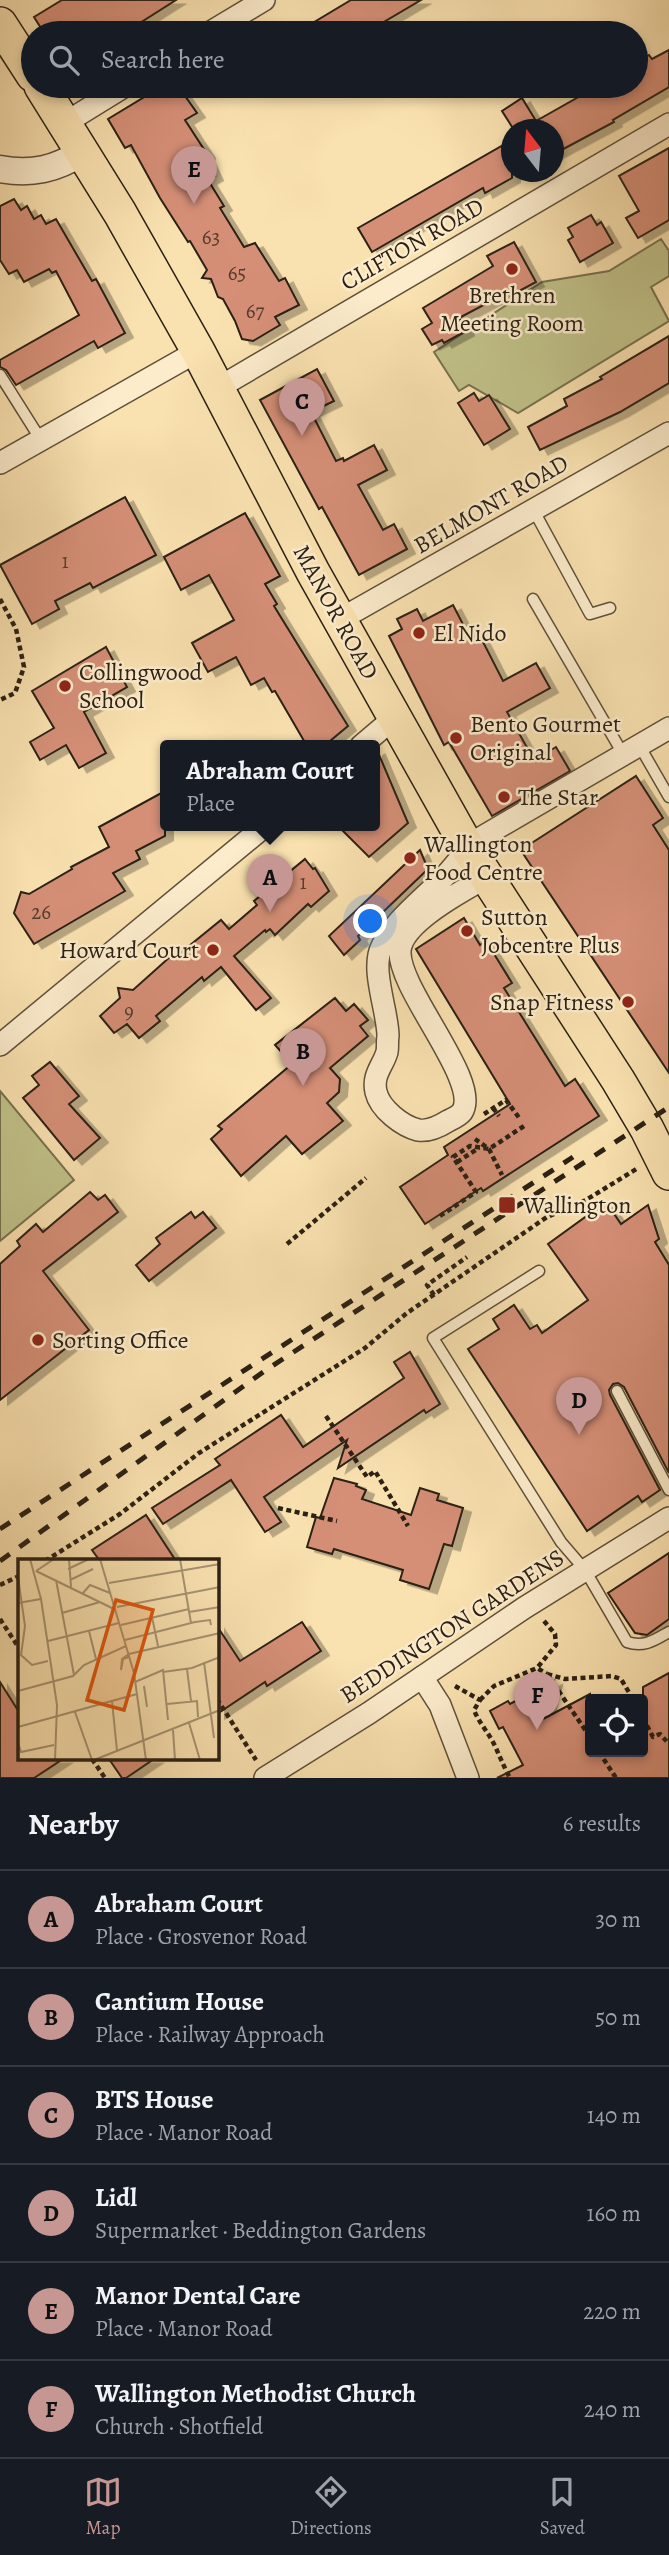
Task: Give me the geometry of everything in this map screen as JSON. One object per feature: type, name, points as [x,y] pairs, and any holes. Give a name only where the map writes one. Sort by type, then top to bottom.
[{"type":"main road","points":[[0,24],[21,56]]},
{"type":"main road","name":"MANOR ROAD","points":[[49,98],[198,351],[339,620],[468,848],[647,1129],[655,1170]]},
{"type":"street","points":[[229,21],[264,0]]},
{"type":"street","points":[[65,123],[106,98]]},
{"type":"street","name":"CLIFTON ROAD","points":[[218,388],[669,124]]},
{"type":"street","points":[[0,169],[24,173],[44,170],[83,152]]},
{"type":"street","points":[[0,463],[198,351]]},
{"type":"street","name":"BELMONT ROAD","points":[[339,620],[669,433]]},
{"type":"street","points":[[368,740],[394,718]]},
{"type":"street","points":[[487,877],[428,914],[405,939],[400,951],[410,982],[455,1066],[465,1091],[465,1103],[458,1115],[429,1130],[418,1129],[388,1111],[376,1092],[377,1070],[387,1052],[388,1032],[380,985],[381,947],[399,923],[468,848],[497,827],[669,728]]},
{"type":"street","points":[[0,1045],[259,831]]},
{"type":"street","name":"BEDDINGTON GARDENS","points":[[266,1778],[524,1608],[669,1518]]},
{"type":"street","points":[[422,1677],[440,1705],[468,1778]]},
{"type":"lane","points":[[0,374],[41,440]]},
{"type":"lane","points":[[533,509],[590,614],[610,608]]},
{"type":"lane","points":[[533,599],[631,750],[669,797]]},
{"type":"lane","points":[[539,1271],[433,1338],[561,1542],[585,1570],[627,1642],[637,1645],[650,1643],[669,1632]]},
{"type":"lane","points":[[617,1391],[669,1490]]},
{"type":"path","points":[[0,599],[16,629],[24,667],[15,693],[0,701]]},
{"type":"path","points":[[506,1100],[520,1119]]},
{"type":"path","points":[[493,1108],[499,1116]]},
{"type":"path","points":[[440,1216],[476,1192],[453,1157],[470,1146],[489,1149],[524,1126]]},
{"type":"path","points":[[475,1139],[489,1149],[502,1175]]},
{"type":"path","points":[[47,1559],[120,1514],[199,1453],[365,1348],[534,1223],[655,1170]]},
{"type":"path","points":[[286,1244],[366,1178]]},
{"type":"path","points":[[434,1295],[427,1285],[467,1257]]},
{"type":"path","points":[[327,1416],[366,1477],[375,1471],[408,1525]]},
{"type":"path","points":[[278,1508],[337,1521]]},
{"type":"path","points":[[0,1585],[18,1576]]},
{"type":"path","points":[[510,1778],[474,1710],[494,1686],[537,1668],[556,1645],[555,1634],[543,1620],[524,1608]]},
{"type":"path","points":[[0,1619],[18,1646]]},
{"type":"path","points":[[537,1668],[565,1679],[612,1676],[621,1679],[630,1694]]},
{"type":"path","points":[[547,1674],[585,1730]]},
{"type":"path","points":[[422,1677],[449,1683],[480,1700]]},
{"type":"path","points":[[219,1702],[266,1778]]},
{"type":"path","points":[[648,1728],[653,1737],[660,1734],[669,1744]]},
{"type":"path","points":[[602,1757],[616,1778]]},
{"type":"path","points":[[93,1760],[105,1778]]},
{"type":"green space","points":[[661,239],[669,251],[669,276],[651,287],[669,321],[518,413],[469,385],[459,391],[434,352],[542,282],[609,271]]},
{"type":"green space","points":[[0,1091],[74,1180],[0,1241]]},
{"type":"building","points":[[62,0],[176,0],[143,21],[36,21],[34,17]]},
{"type":"building","points":[[351,0],[421,0],[385,21],[316,21]]},
{"type":"building","points":[[669,50],[669,87],[613,120],[614,122],[564,149],[564,119],[540,119],[577,98],[648,98],[649,55],[652,59]]},
{"type":"building","points":[[143,98],[186,98],[197,113],[185,120],[207,154],[215,176],[208,180],[224,206],[220,208],[244,247],[255,243],[279,281],[285,278],[299,305],[275,317],[280,325],[253,341],[242,339],[211,279],[202,278],[207,270],[190,241],[188,242],[160,198],[131,145],[125,148],[108,119]]},
{"type":"building","points":[[522,98],[535,119],[507,119],[502,111]]},
{"type":"building","points":[[501,146],[501,182],[505,182],[485,193],[483,188],[372,252],[358,228]]},
{"type":"building","points":[[669,148],[669,220],[638,238],[626,218],[639,211],[619,176]]},
{"type":"building","points":[[14,199],[21,210],[27,206],[34,219],[41,215],[46,224],[56,219],[92,281],[96,279],[125,333],[98,348],[94,341],[16,385],[6,370],[0,367],[0,360],[79,315],[56,271],[52,273],[49,269],[24,282],[17,270],[9,274],[0,260],[0,206]]},
{"type":"building","points":[[591,215],[597,225],[601,222],[613,243],[580,262],[568,240],[573,237],[568,228]]},
{"type":"building","points":[[514,242],[536,282],[510,296],[508,292],[459,318],[466,331],[444,343],[442,340],[432,345],[422,329],[432,323],[423,308],[493,266],[487,256]]},
{"type":"building","points":[[669,336],[669,383],[620,412],[540,450],[528,427],[567,406],[564,399],[602,379],[600,377]]},
{"type":"building","points":[[317,369],[334,401],[311,412],[336,461],[343,458],[344,461],[374,445],[387,470],[358,485],[383,530],[394,524],[407,549],[359,575],[322,507],[319,509],[260,400]]},
{"type":"building","points":[[474,393],[479,401],[489,395],[510,429],[484,445],[458,403]]},
{"type":"building","points":[[125,497],[156,555],[93,588],[90,583],[55,601],[59,609],[32,624],[0,565]]},
{"type":"building","points":[[245,513],[280,576],[265,584],[277,604],[274,606],[348,726],[331,740],[304,740],[275,691],[272,692],[264,678],[251,685],[236,657],[208,672],[192,643],[234,620],[209,575],[181,590],[164,557]]},
{"type":"building","points":[[453,605],[470,638],[479,634],[503,681],[536,663],[550,688],[507,712],[534,760],[556,747],[570,771],[492,816],[449,742],[444,745],[389,636],[402,629],[397,619],[417,609],[423,621]]},
{"type":"building","points":[[106,647],[127,687],[84,712],[106,753],[79,768],[66,745],[40,760],[30,742],[54,728],[32,691]]},
{"type":"building","points":[[380,757],[408,823],[369,857],[343,831],[380,831]]},
{"type":"building","points":[[636,776],[663,818],[653,825],[669,850],[669,1073],[522,852],[527,846]]},
{"type":"building","points":[[160,794],[160,831],[165,831],[165,836],[136,851],[140,859],[113,873],[125,891],[34,944],[14,913],[21,892],[29,894],[109,847],[99,827]]},
{"type":"building","points":[[420,850],[428,869],[358,936],[360,940],[344,955],[329,936]]},
{"type":"building","points":[[305,859],[315,868],[329,891],[311,907],[308,904],[275,935],[270,929],[266,932],[265,930],[234,956],[271,998],[256,1010],[221,967],[204,981],[202,977],[156,1016],[160,1021],[139,1038],[127,1024],[114,1033],[100,1016],[120,998],[118,988],[133,990],[171,956],[173,959],[221,920],[229,929],[257,905],[254,901]]},
{"type":"building","points":[[464,918],[480,945],[486,941],[512,983],[504,988],[565,1086],[575,1079],[599,1116],[483,1191],[481,1188],[425,1224],[400,1187],[448,1155],[444,1147],[510,1104],[416,949]]},
{"type":"building","points":[[335,998],[346,1011],[354,1004],[368,1020],[360,1026],[368,1036],[330,1068],[340,1079],[339,1092],[327,1103],[343,1121],[302,1154],[286,1136],[241,1176],[211,1139],[222,1129],[218,1126],[292,1064],[275,1045]]},
{"type":"building","points":[[50,1062],[79,1096],[69,1104],[100,1138],[74,1160],[23,1098],[39,1085],[32,1076]]},
{"type":"building","points":[[90,1192],[98,1200],[105,1195],[118,1212],[43,1271],[89,1330],[0,1400],[0,1264],[20,1246],[17,1241],[36,1224],[43,1232]]},
{"type":"building","points":[[606,1202],[621,1224],[648,1205],[659,1239],[655,1242],[669,1265],[669,1473],[624,1387],[618,1383],[613,1384],[609,1390],[610,1395],[660,1490],[642,1502],[638,1496],[587,1531],[468,1349],[499,1329],[493,1319],[514,1305],[530,1329],[537,1325],[542,1333],[588,1300],[548,1244]]},
{"type":"building","points":[[191,1212],[195,1218],[203,1212],[216,1228],[149,1281],[136,1265],[160,1244],[156,1238]]},
{"type":"building","points":[[410,1352],[440,1404],[426,1413],[424,1410],[338,1468],[347,1440],[264,1497],[281,1522],[265,1532],[231,1480],[163,1524],[152,1508],[220,1465],[215,1459],[281,1415],[303,1447],[404,1378],[394,1362]]},
{"type":"building","points":[[334,1478],[357,1484],[356,1486],[366,1490],[362,1499],[411,1515],[420,1488],[439,1494],[437,1500],[463,1508],[452,1546],[444,1544],[429,1589],[400,1580],[403,1570],[334,1549],[332,1554],[307,1547],[316,1517],[320,1518]]},
{"type":"building","points":[[146,1515],[175,1559],[99,1559],[92,1550]]},
{"type":"building","points":[[669,1553],[669,1619],[647,1635],[635,1633],[608,1593]]},
{"type":"building","points":[[302,1622],[321,1651],[267,1686],[265,1682],[219,1713],[219,1629],[240,1661]]},
{"type":"building","points":[[669,1673],[669,1778],[497,1778],[523,1765],[503,1727],[499,1729],[490,1711],[508,1701],[510,1704],[554,1681],[545,1718],[585,1697],[585,1757],[648,1757],[648,1694],[643,1694],[643,1687]]},
{"type":"building","points":[[0,1682],[18,1710],[18,1760],[61,1760],[34,1778],[0,1778]]},
{"type":"building","points":[[110,1760],[153,1760],[126,1778],[122,1778]]},
{"type":"railway","points":[[0,1561],[266,1370],[669,1107]]},
{"type":"railway","points":[[0,1529],[573,1157]]},
{"type":"place","name":"Manor Dental Care","points":[[194,204]]},
{"type":"place","name":"Brethren Meeting Room","points":[[512,269]]},
{"type":"place","name":"BTS House","points":[[302,436]]},
{"type":"place","name":"El Nido","points":[[419,633]]},
{"type":"place","name":"Collingwood School","points":[[65,686]]},
{"type":"place","name":"Bento Gourmet Original","points":[[456,738]]},
{"type":"place","name":"The Star","points":[[504,797]]},
{"type":"place","name":"Wallington Food Centre","points":[[410,858]]},
{"type":"place","name":"Abraham Court","points":[[270,912]]},
{"type":"place","name":"Sutton Jobcentre Plus","points":[[467,931]]},
{"type":"place","name":"Howard Court","points":[[213,950]]},
{"type":"place","name":"Snap Fitness","points":[[628,1002]]},
{"type":"place","name":"Cantium House","points":[[303,1086]]},
{"type":"place","name":"Wallington","points":[[507,1205]]},
{"type":"place","name":"Sorting Office","points":[[38,1340]]},
{"type":"place","name":"Lidl","points":[[579,1435]]},
{"type":"place","name":"Wallington Methodist Church","points":[[537,1730]]}]
